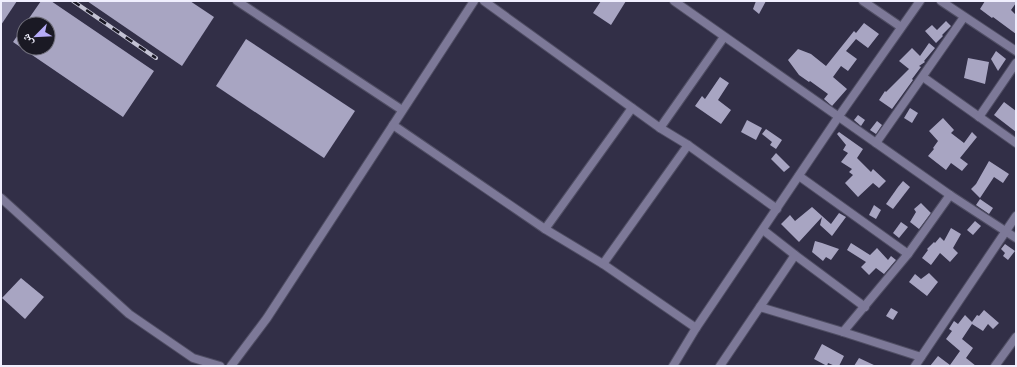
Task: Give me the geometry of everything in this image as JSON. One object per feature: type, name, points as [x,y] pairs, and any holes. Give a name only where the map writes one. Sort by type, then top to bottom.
[{"type":"street","points":[[237,1],[402,110]]},
{"type":"street","points":[[231,366],[267,318],[474,1]]},
{"type":"street","points":[[484,1],[660,128],[688,145],[777,209]]},
{"type":"street","points":[[674,1],[950,195],[1016,238]]},
{"type":"street","points":[[863,1],[901,27]]},
{"type":"street","points":[[673,366],[696,328],[800,176],[839,116],[920,1]]},
{"type":"street","points":[[941,1],[1016,51]]},
{"type":"street","points":[[876,143],[964,17]]},
{"type":"street","points":[[660,128],[724,36]]},
{"type":"street","points":[[979,117],[1016,63]]},
{"type":"street","points":[[923,77],[1016,143]]},
{"type":"street","points":[[545,229],[632,108]]},
{"type":"street","points":[[393,125],[545,229],[603,264],[696,328]]},
{"type":"street","points":[[603,264],[688,145]]},
{"type":"street","points":[[800,176],[908,254]]},
{"type":"street","points":[[843,332],[908,254],[950,195]]},
{"type":"street","points":[[1,198],[129,314],[193,358],[220,366]]},
{"type":"street","points":[[915,366],[1016,216]]},
{"type":"street","points":[[763,230],[865,307]]},
{"type":"street","points":[[720,366],[795,255]]},
{"type":"street","points":[[760,307],[921,357]]},
{"type":"street","points":[[995,366],[1016,337]]},
{"type":"building","points":[[1,1],[17,1],[1,25]]},
{"type":"building","points":[[41,1],[51,1],[154,71],[123,117],[34,56],[56,56],[56,16],[31,16]]},
{"type":"building","points":[[87,1],[190,1],[214,17],[182,66]]},
{"type":"building","points":[[601,1],[626,1],[611,25],[593,13]]},
{"type":"building","points":[[756,1],[766,1],[759,14],[753,9]]},
{"type":"building","points":[[985,1],[1016,1],[1011,10],[1016,15],[1016,34],[980,9]]},
{"type":"building","points":[[946,21],[951,26],[936,43],[925,31],[932,25],[937,30]]},
{"type":"building","points":[[864,23],[879,34],[868,48],[856,39],[846,51],[857,59],[848,71],[841,66],[833,77],[847,89],[832,106],[824,99],[828,94],[799,75],[788,60],[798,49],[811,54],[826,66],[854,31],[856,33]]},
{"type":"building","points":[[246,39],[355,111],[324,158],[216,86]]},
{"type":"building","points":[[929,43],[935,48],[924,61],[925,62],[919,66],[921,67],[912,79],[913,80],[892,109],[879,100],[885,91],[886,92],[909,69],[899,61],[912,48],[920,56]]},
{"type":"building","points":[[996,51],[1006,59],[998,71],[991,59]]},
{"type":"building","points":[[968,58],[989,62],[985,84],[964,78]]},
{"type":"building","points":[[720,77],[729,83],[718,100],[731,110],[721,124],[695,106],[702,96],[705,99]]},
{"type":"building","points":[[1004,102],[1016,111],[1016,132],[994,115]]},
{"type":"building","points":[[910,108],[918,113],[912,123],[904,118]]},
{"type":"building","points":[[858,115],[865,120],[861,126],[854,120]]},
{"type":"building","points":[[943,118],[954,130],[951,133],[964,143],[972,132],[977,137],[960,158],[968,164],[962,171],[951,163],[946,170],[928,156],[938,141],[929,131]]},
{"type":"building","points":[[747,120],[762,128],[756,140],[741,132]]},
{"type":"building","points":[[877,121],[882,125],[876,134],[870,130]]},
{"type":"building","points":[[766,129],[782,140],[776,149],[770,145],[772,142],[762,134]]},
{"type":"building","points":[[839,132],[863,149],[857,158],[871,172],[873,169],[886,181],[879,188],[873,183],[858,197],[845,183],[853,175],[849,172],[852,169],[841,162],[848,153],[843,150],[846,145],[837,134]]},
{"type":"building","points":[[776,153],[790,167],[784,172],[771,159]]},
{"type":"building","points":[[989,161],[1009,174],[1003,183],[994,177],[980,198],[971,189],[976,184]]},
{"type":"building","points":[[903,181],[910,187],[893,209],[886,204]]},
{"type":"building","points":[[980,199],[993,208],[989,214],[976,205]]},
{"type":"building","points":[[921,203],[931,213],[919,229],[910,222],[916,212],[914,209]]},
{"type":"building","points":[[874,205],[881,210],[876,219],[869,215]]},
{"type":"building","points":[[812,207],[831,224],[839,213],[846,217],[832,236],[820,225],[822,217],[799,242],[781,224],[790,215],[795,221]]},
{"type":"building","points":[[975,221],[981,226],[973,235],[967,230]]},
{"type":"building","points":[[901,222],[908,227],[899,238],[893,233]]},
{"type":"building","points":[[951,228],[961,234],[953,248],[958,253],[950,262],[940,253],[931,265],[922,258],[928,250],[927,249],[940,237],[944,241]]},
{"type":"building","points":[[815,241],[839,249],[831,260],[826,257],[823,261],[812,252]]},
{"type":"building","points":[[851,243],[870,255],[877,248],[888,260],[891,256],[896,260],[884,274],[876,268],[869,275],[861,267],[866,262],[847,250]]},
{"type":"building","points":[[1005,244],[1015,251],[1008,260],[1003,256],[1005,253],[1001,249]]},
{"type":"building","points":[[929,273],[938,282],[927,296],[909,282],[915,274],[921,279]]},
{"type":"building","points":[[21,278],[44,297],[25,319],[2,298]]},
{"type":"building","points":[[891,308],[898,312],[893,320],[886,316]]},
{"type":"building","points":[[984,310],[999,323],[993,329],[988,324],[983,331],[972,324],[962,339],[973,348],[966,358],[976,366],[930,366],[938,356],[950,365],[960,351],[946,339],[952,331],[949,329],[954,321],[958,324],[965,315],[972,322],[977,315],[979,316]]},
{"type":"building","points":[[822,344],[844,356],[839,366],[828,363],[827,366],[814,359]]},
{"type":"building","points":[[859,358],[876,366],[854,366]]},
{"type":"railway","points":[[73,1],[156,58]]}]
